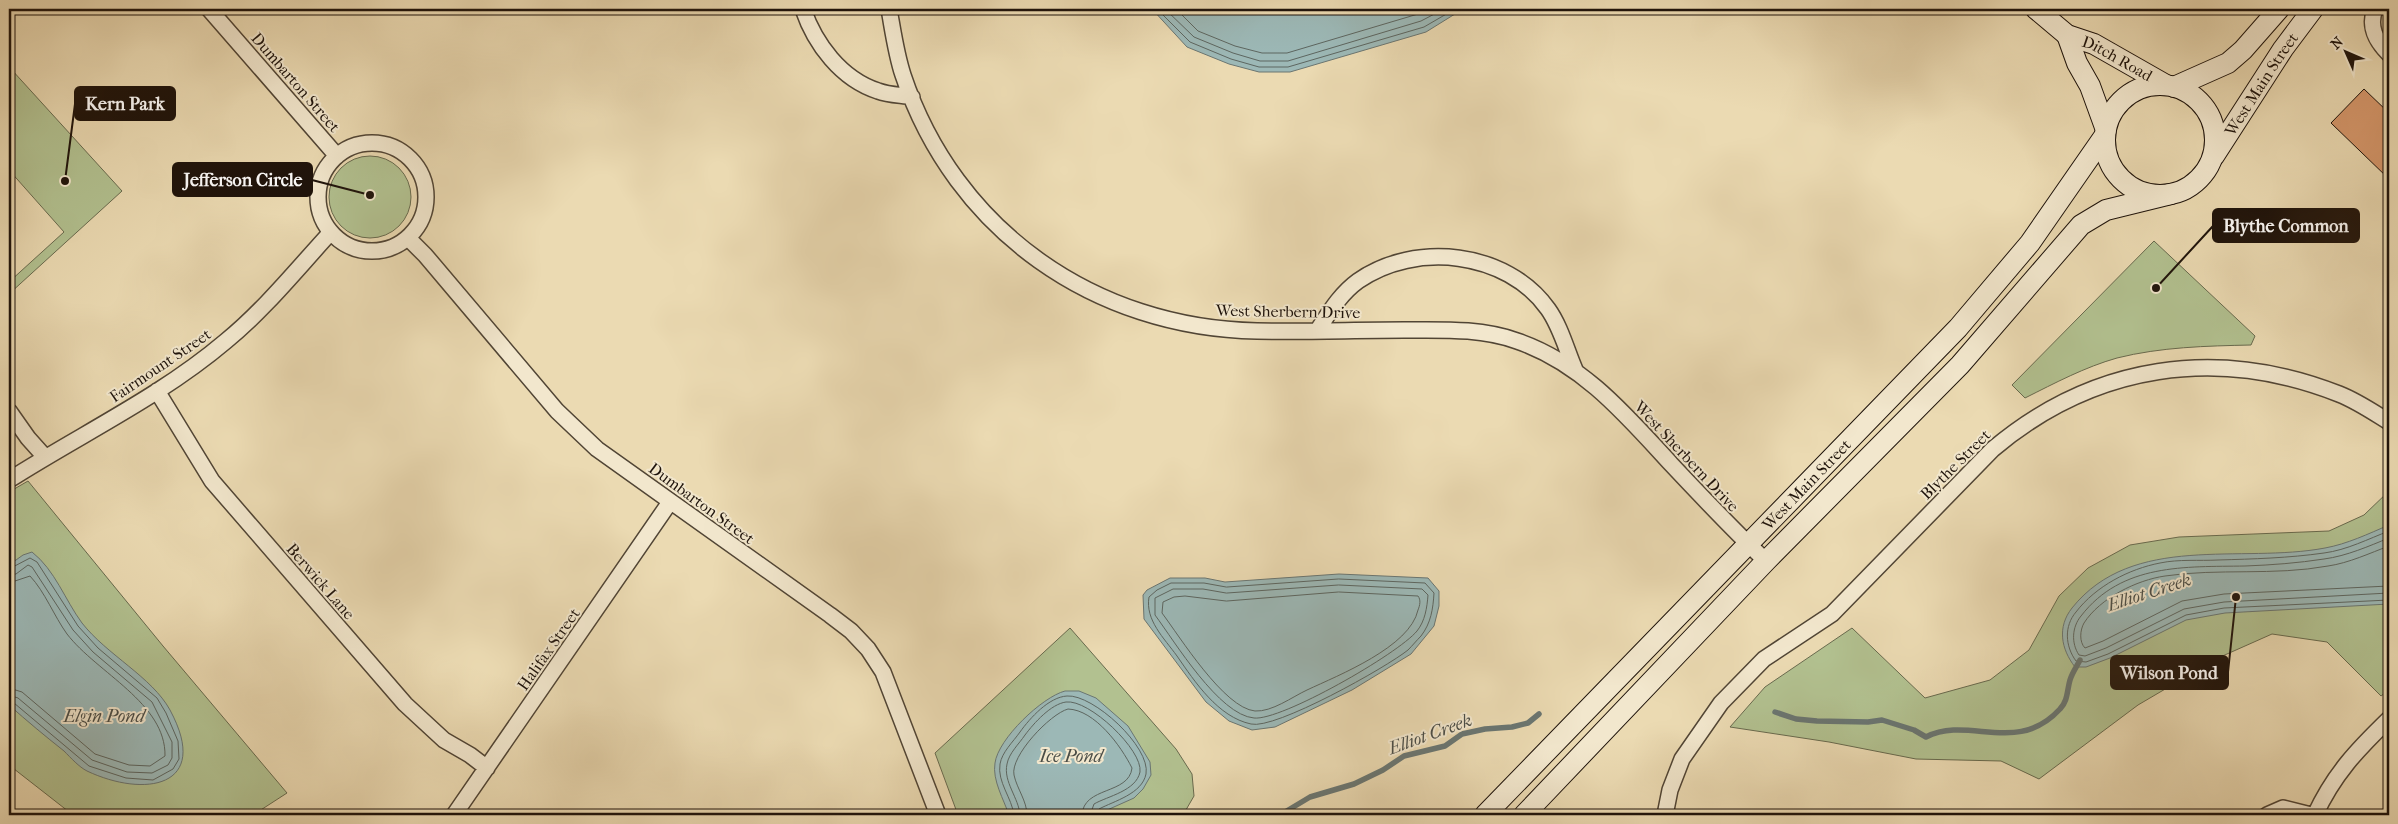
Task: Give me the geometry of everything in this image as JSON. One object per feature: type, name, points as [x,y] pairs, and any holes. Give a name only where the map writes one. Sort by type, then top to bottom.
[{"type":"street","name":"Dumbarton Street","points":[[209,9],[337,156]]},
{"type":"street","points":[[803,9],[821,46],[838,66],[859,83],[879,92],[912,97]]},
{"type":"street","name":"West Sherbern Drive","points":[[889,9],[903,75],[912,97],[948,166],[975,204],[1013,241],[1051,270],[1096,294],[1155,318],[1198,327],[1255,331],[1475,331],[1517,340],[1554,358],[1576,372],[1613,402],[1766,562]]},
{"type":"street","name":"Ditch Road","points":[[2036,9],[2068,35],[2094,44],[2170,86]]},
{"type":"street","name":"West Main Street","points":[[2170,86],[2228,63],[2243,50],[2279,9]]},
{"type":"street","name":"West Main Street","points":[[2211,160],[2283,49],[2313,9]]},
{"type":"street","points":[[2375,9],[2372,24],[2377,40],[2389,54]]},
{"type":"street","name":"Ditch Road","points":[[2068,35],[2077,63],[2090,86],[2105,132]]},
{"type":"street","points":[[2148,86],[2170,86],[2191,94],[2204,107],[2212,124],[2215,142],[2211,160],[2202,176],[2188,188],[2161,196],[2140,192],[2123,182],[2110,165],[2105,145],[2105,132],[2112,113],[2124,99],[2148,86]]},
{"type":"street","name":"West Main Street","points":[[1485,815],[1981,302],[2030,243],[2105,132]]},
{"type":"street","points":[[364,144],[382,144],[404,153],[415,164],[424,182],[426,196],[423,215],[408,238],[389,248],[375,251],[351,246],[331,232],[320,212],[318,196],[321,180],[329,165],[337,156],[348,149],[364,144]]},
{"type":"street","name":"West Main Street","points":[[1524,815],[1766,562],[1971,354],[2086,220],[2115,207],[2171,194]]},
{"type":"street","name":"Fairmount Street","points":[[9,480],[157,391],[226,341],[259,311],[331,232]]},
{"type":"street","name":"Dumbarton Street","points":[[408,238],[425,255],[557,410],[597,449],[830,615],[851,631],[868,649],[883,672],[938,815]]},
{"type":"street","points":[[1317,331],[1342,294],[1359,280],[1378,270],[1402,262],[1428,257],[1450,257],[1498,269],[1534,292],[1549,310],[1576,372]]},
{"type":"street","name":"Blythe Street","points":[[1665,815],[1670,790],[1682,759],[1711,716],[1751,671],[1782,646],[1832,614],[1993,449],[2019,429],[2055,406],[2098,386],[2145,372],[2189,368],[2234,368],[2281,375],[2333,392],[2389,422]]},
{"type":"street","name":"Berwick Lane","points":[[157,391],[212,481],[405,704],[444,740],[470,755],[487,768]]},
{"type":"street","points":[[9,410],[28,438],[45,457]]},
{"type":"street","name":"Halifax Street","points":[[454,815],[670,502]]},
{"type":"street","points":[[2316,815],[2326,792],[2344,765],[2389,719]]},
{"type":"street","points":[[2267,815],[2283,808],[2311,815]]},
{"type":"green space","points":[[11,69],[122,191],[9,294],[9,282],[64,232],[9,170],[9,72]]},
{"type":"green space","points":[[362,156],[378,156],[393,163],[404,174],[411,189],[408,213],[399,226],[378,238],[362,238],[347,231],[336,220],[329,205],[329,189],[336,174],[347,163]]},
{"type":"green space","points":[[2154,241],[2255,336],[2251,345],[2167,349],[2134,354],[2082,371],[2025,398],[2012,385]]},
{"type":"green space","points":[[28,481],[163,646],[287,793],[253,815],[73,815],[9,765],[9,492]]},
{"type":"green space","points":[[2389,491],[2389,690],[2381,696],[2327,642],[2272,634],[2218,658],[2138,705],[2039,779],[2001,761],[1916,759],[1829,742],[1730,727],[1765,687],[1852,628],[1925,698],[1990,680],[2029,650],[2059,596],[2088,568],[2130,545],[2179,537],[2329,531],[2364,515]]},
{"type":"green space","points":[[1070,628],[1176,749],[1192,774],[1194,796],[1183,815],[958,815],[935,753]]},
{"type":"water","points":[[1152,9],[1463,9],[1426,32],[1290,72],[1259,72],[1229,64],[1187,47]]},
{"type":"water","points":[[2389,525],[2389,604],[2225,613],[2186,620],[2110,658],[2086,667],[2075,667],[2067,653],[2064,645],[2063,630],[2067,615],[2097,584],[2125,569],[2157,560],[2190,556],[2293,552],[2325,548],[2349,541]]},
{"type":"water","name":"Elgin Pond","points":[[32,552],[47,567],[76,614],[92,635],[141,676],[162,698],[170,710],[181,736],[183,756],[177,771],[166,780],[149,784],[130,784],[87,771],[9,705],[9,565],[23,555]]},
{"type":"water","points":[[1339,574],[1428,578],[1439,591],[1439,606],[1434,626],[1411,654],[1352,690],[1275,727],[1252,730],[1229,721],[1206,702],[1144,619],[1143,595],[1147,590],[1170,578],[1205,578],[1225,582]]},
{"type":"water","name":"Ice Pond","points":[[1065,691],[1079,691],[1096,698],[1128,726],[1150,762],[1151,775],[1143,789],[1134,798],[1096,815],[1009,815],[995,776],[995,763],[998,753],[1012,731],[1022,720],[1045,701]]},
{"type":"building","points":[[2364,89],[2389,113],[2389,179],[2331,123]]},
{"type":"waterway","name":"Elliot Creek","points":[[1775,712],[1796,719],[1817,721],[1868,722],[1882,720],[1914,730],[1926,737],[1942,731],[1959,730],[2010,733],[2027,730],[2044,723],[2063,706],[2071,677],[2080,660]]},
{"type":"waterway","name":"Elliot Creek","points":[[1280,815],[1310,797],[1354,784],[1383,770],[1404,756],[1445,746],[1462,734],[1528,723],[1539,714]]},
{"type":"place","name":"Kern Park","points":[[65,181]]},
{"type":"place","name":"Jefferson Circle","points":[[370,195]]},
{"type":"place","name":"Blythe Common","points":[[2156,288]]},
{"type":"place","name":"Wilson Pond","points":[[2236,597]]}]
